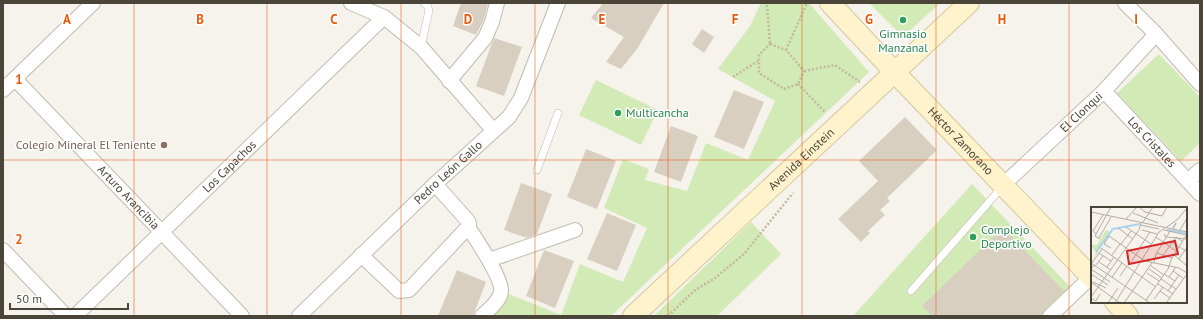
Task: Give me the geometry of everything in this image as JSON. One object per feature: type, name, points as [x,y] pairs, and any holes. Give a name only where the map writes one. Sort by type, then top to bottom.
[{"type":"main road","name":"Héctor Zamorano","points":[[830,3],[1091,278]]},
{"type":"main road","name":"Avenida Einstein","points":[[634,316],[969,3]]},
{"type":"main road","points":[[1116,303],[1128,316]]},
{"type":"street","points":[[3,90],[93,3]]},
{"type":"street","points":[[351,3],[384,17],[422,47],[449,81],[493,130]]},
{"type":"street","points":[[449,81],[485,38],[492,22],[497,3]]},
{"type":"street","name":"Pedro León Gallo","points":[[299,316],[435,184],[509,117],[521,98],[558,3]]},
{"type":"street","points":[[1125,3],[1156,34],[1200,84]]},
{"type":"street","name":"Los Capachos","points":[[75,316],[384,17]]},
{"type":"street","name":"El Clonqui","points":[[1003,186],[1104,91],[1156,34]]},
{"type":"street","name":"Arturo Arancibia","points":[[15,79],[242,316]]},
{"type":"street","name":"Los Cristales","points":[[1104,91],[1200,194]]},
{"type":"street","points":[[1188,181],[1200,170]]},
{"type":"street","points":[[435,184],[468,221],[468,227],[489,260],[499,282],[501,290],[498,300],[482,316]]},
{"type":"street","points":[[361,255],[399,292],[404,292],[408,290],[468,227]]},
{"type":"street","points":[[489,260],[574,230]]},
{"type":"street","points":[[3,250],[66,316]]},
{"type":"street","points":[[1050,316],[1091,278]]},
{"type":"lane","points":[[422,47],[429,10],[427,5],[424,3]]},
{"type":"lane","points":[[537,170],[558,113]]},
{"type":"lane","points":[[911,291],[1003,186]]},
{"type":"path","points":[[786,50],[807,3]]},
{"type":"path","points":[[767,5],[770,44]]},
{"type":"path","points":[[770,44],[786,50],[804,71]]},
{"type":"path","points":[[770,44],[759,54],[759,73],[784,89],[798,84],[804,71]]},
{"type":"path","points":[[733,77],[759,61]]},
{"type":"path","points":[[804,71],[835,65],[875,92]]},
{"type":"path","points":[[798,84],[838,126]]},
{"type":"green space","points":[[761,3],[809,3],[869,72],[611,316],[483,316],[494,288],[561,315],[580,264],[623,282],[647,228],[604,208],[623,159],[649,169],[645,180],[687,191],[706,143],[748,160],[775,101],[718,69],[750,26]]},
{"type":"green space","name":"Gimnasio Manzanal","points":[[869,3],[940,3],[903,37]]},
{"type":"green space","points":[[1159,54],[1200,97],[1200,143],[1181,161],[1117,93]]},
{"type":"green space","name":"Multicancha","points":[[596,80],[658,110],[641,145],[579,115]]},
{"type":"green space","name":"Complejo Deportivo","points":[[972,184],[1072,289],[1045,316],[853,316]]},
{"type":"green space","points":[[751,222],[781,254],[717,316],[654,316]]},
{"type":"building","points":[[461,3],[488,3],[484,19],[476,35],[453,26]]},
{"type":"building","points":[[603,3],[664,3],[637,49],[621,69],[606,62],[624,37],[591,18]]},
{"type":"building","points":[[702,29],[714,37],[704,53],[692,44]]},
{"type":"building","points":[[494,38],[522,47],[504,96],[476,86]]},
{"type":"building","points":[[734,90],[764,102],[744,149],[714,137]]},
{"type":"building","points":[[905,117],[937,150],[887,198],[890,201],[880,210],[885,215],[868,231],[870,233],[861,242],[838,219],[878,181],[859,161]]},
{"type":"building","points":[[671,126],[698,136],[681,182],[654,172]]},
{"type":"building","points":[[586,149],[616,161],[597,209],[567,197]]},
{"type":"building","points":[[521,183],[552,194],[537,234],[527,238],[504,230]]},
{"type":"building","points":[[607,213],[636,225],[617,271],[587,259]]},
{"type":"building","points":[[1003,228],[1064,291],[1044,310],[1042,316],[932,316],[922,306]]},
{"type":"building","points":[[544,250],[574,261],[555,308],[526,296]]},
{"type":"building","points":[[457,270],[486,282],[473,316],[438,316]]},
{"type":"place","name":"Gimnasio Manzanal","points":[[903,20]]},
{"type":"place","name":"Multicancha","points":[[618,113]]},
{"type":"place","name":"Colegio Mineral El Teniente","points":[[164,145]]},
{"type":"place","name":"Complejo Deportivo","points":[[973,237]]}]
